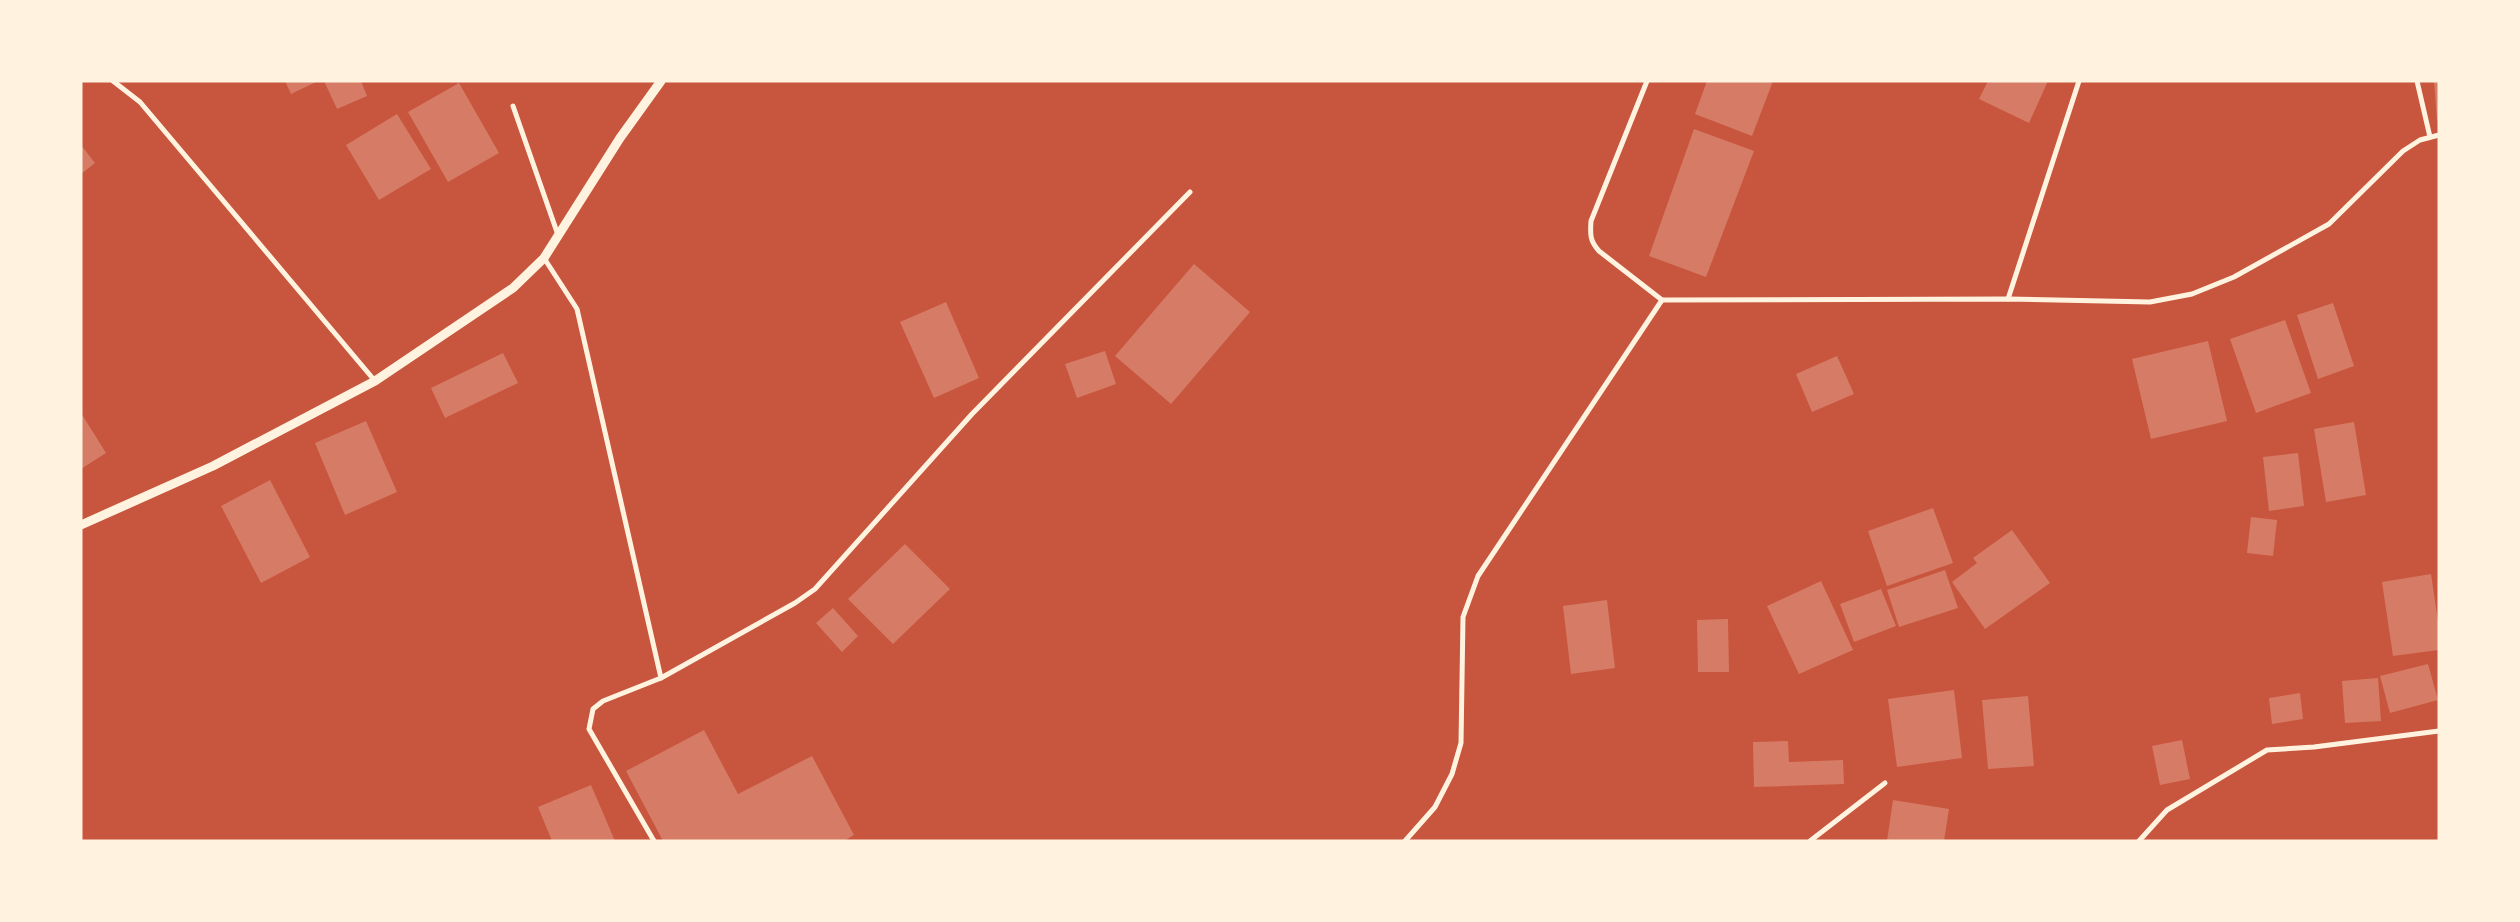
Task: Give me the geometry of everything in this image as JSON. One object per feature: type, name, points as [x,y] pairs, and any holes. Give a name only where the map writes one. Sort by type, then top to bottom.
[{"type":"street","points":[[113,81],[140,102],[375,381]]},
{"type":"street","points":[[81,525],[213,466],[375,381],[513,288],[544,258],[620,138],[661,81]]},
{"type":"street","points":[[1647,81],[1591,221],[1590,235],[1591,243],[1599,252],[1662,300],[2008,299],[2150,302],[2192,294],[2216,285],[2329,224],[2403,151],[2420,140],[2439,135]]},
{"type":"street","points":[[2008,299],[2079,81]]},
{"type":"street","points":[[2417,81],[2430,137]]},
{"type":"street","points":[[513,106],[558,235]]},
{"type":"street","points":[[654,841],[589,729],[593,709],[603,701],[661,678],[795,603],[815,589],[972,414],[1190,192]]},
{"type":"street","points":[[544,258],[576,309],[661,678]]},
{"type":"street","points":[[1405,841],[1435,807],[1452,774],[1461,743],[1464,616],[1478,576],[1662,300]]},
{"type":"street","points":[[2139,841],[2167,810],[2267,750],[2439,731]]},
{"type":"street","points":[[1810,841],[1885,783]]},
{"type":"building","points":[[285,81],[318,81],[291,94]]},
{"type":"building","points":[[324,81],[361,81],[367,96],[337,109]]},
{"type":"building","points":[[1707,81],[1773,81],[1752,136],[1695,114]]},
{"type":"building","points":[[1988,81],[2048,81],[2029,123],[1979,99]]},
{"type":"building","points":[[2434,81],[2439,81],[2439,121],[2437,121]]},
{"type":"building","points":[[459,83],[499,153],[448,182],[408,112]]},
{"type":"building","points":[[397,114],[431,169],[379,200],[346,145]]},
{"type":"building","points":[[1694,129],[1754,151],[1706,277],[1649,256]]},
{"type":"building","points":[[81,145],[95,163],[81,174]]},
{"type":"building","points":[[1194,264],[1250,312],[1171,404],[1115,356]]},
{"type":"building","points":[[946,302],[979,378],[934,398],[900,322]]},
{"type":"building","points":[[2333,303],[2354,366],[2318,379],[2297,315]]},
{"type":"building","points":[[2285,320],[2311,393],[2256,413],[2230,339]]},
{"type":"building","points":[[2208,341],[2227,421],[2151,439],[2132,359]]},
{"type":"building","points":[[1105,351],[1116,384],[1077,398],[1065,364]]},
{"type":"building","points":[[503,353],[518,383],[445,418],[431,388]]},
{"type":"building","points":[[1837,356],[1854,394],[1812,412],[1796,374]]},
{"type":"building","points":[[81,413],[106,453],[81,469]]},
{"type":"building","points":[[366,421],[397,492],[345,515],[315,443]]},
{"type":"building","points":[[2354,422],[2366,495],[2326,502],[2314,429]]},
{"type":"building","points":[[2298,453],[2304,506],[2269,511],[2263,457]]},
{"type":"building","points":[[270,480],[310,557],[261,583],[221,506]]},
{"type":"building","points":[[1933,508],[1953,563],[1887,586],[1868,531]]},
{"type":"building","points":[[2251,517],[2277,520],[2273,556],[2247,553]]},
{"type":"building","points":[[2012,530],[2050,583],[1985,629],[1952,582],[1977,563],[1973,558]]},
{"type":"building","points":[[905,544],[950,589],[893,644],[848,599]]},
{"type":"building","points":[[1945,570],[1958,608],[1899,627],[1887,590]]},
{"type":"building","points":[[2431,574],[2439,628],[2439,650],[2393,656],[2382,582]]},
{"type":"building","points":[[1821,581],[1853,650],[1799,674],[1767,606]]},
{"type":"building","points":[[1881,589],[1896,626],[1854,642],[1840,604]]},
{"type":"building","points":[[1607,600],[1615,668],[1571,674],[1563,606]]},
{"type":"building","points":[[833,608],[858,636],[842,652],[816,623]]},
{"type":"building","points":[[1728,619],[1729,672],[1698,672],[1697,620]]},
{"type":"building","points":[[2428,664],[2438,700],[2390,713],[2380,676]]},
{"type":"building","points":[[2378,678],[2381,721],[2345,723],[2342,681]]},
{"type":"building","points":[[1954,690],[1962,758],[1897,767],[1888,699]]},
{"type":"building","points":[[2300,693],[2303,719],[2272,724],[2269,698]]},
{"type":"building","points":[[2028,696],[2034,766],[1988,769],[1982,700]]},
{"type":"building","points":[[704,730],[738,794],[812,756],[854,835],[844,841],[663,841],[626,771]]},
{"type":"building","points":[[2182,740],[2190,779],[2160,785],[2152,746]]},
{"type":"building","points":[[1788,741],[1789,762],[1843,760],[1844,784],[1754,787],[1753,742]]},
{"type":"building","points":[[591,785],[615,841],[552,841],[538,807]]},
{"type":"building","points":[[1893,800],[1949,809],[1944,841],[1887,841]]}]
